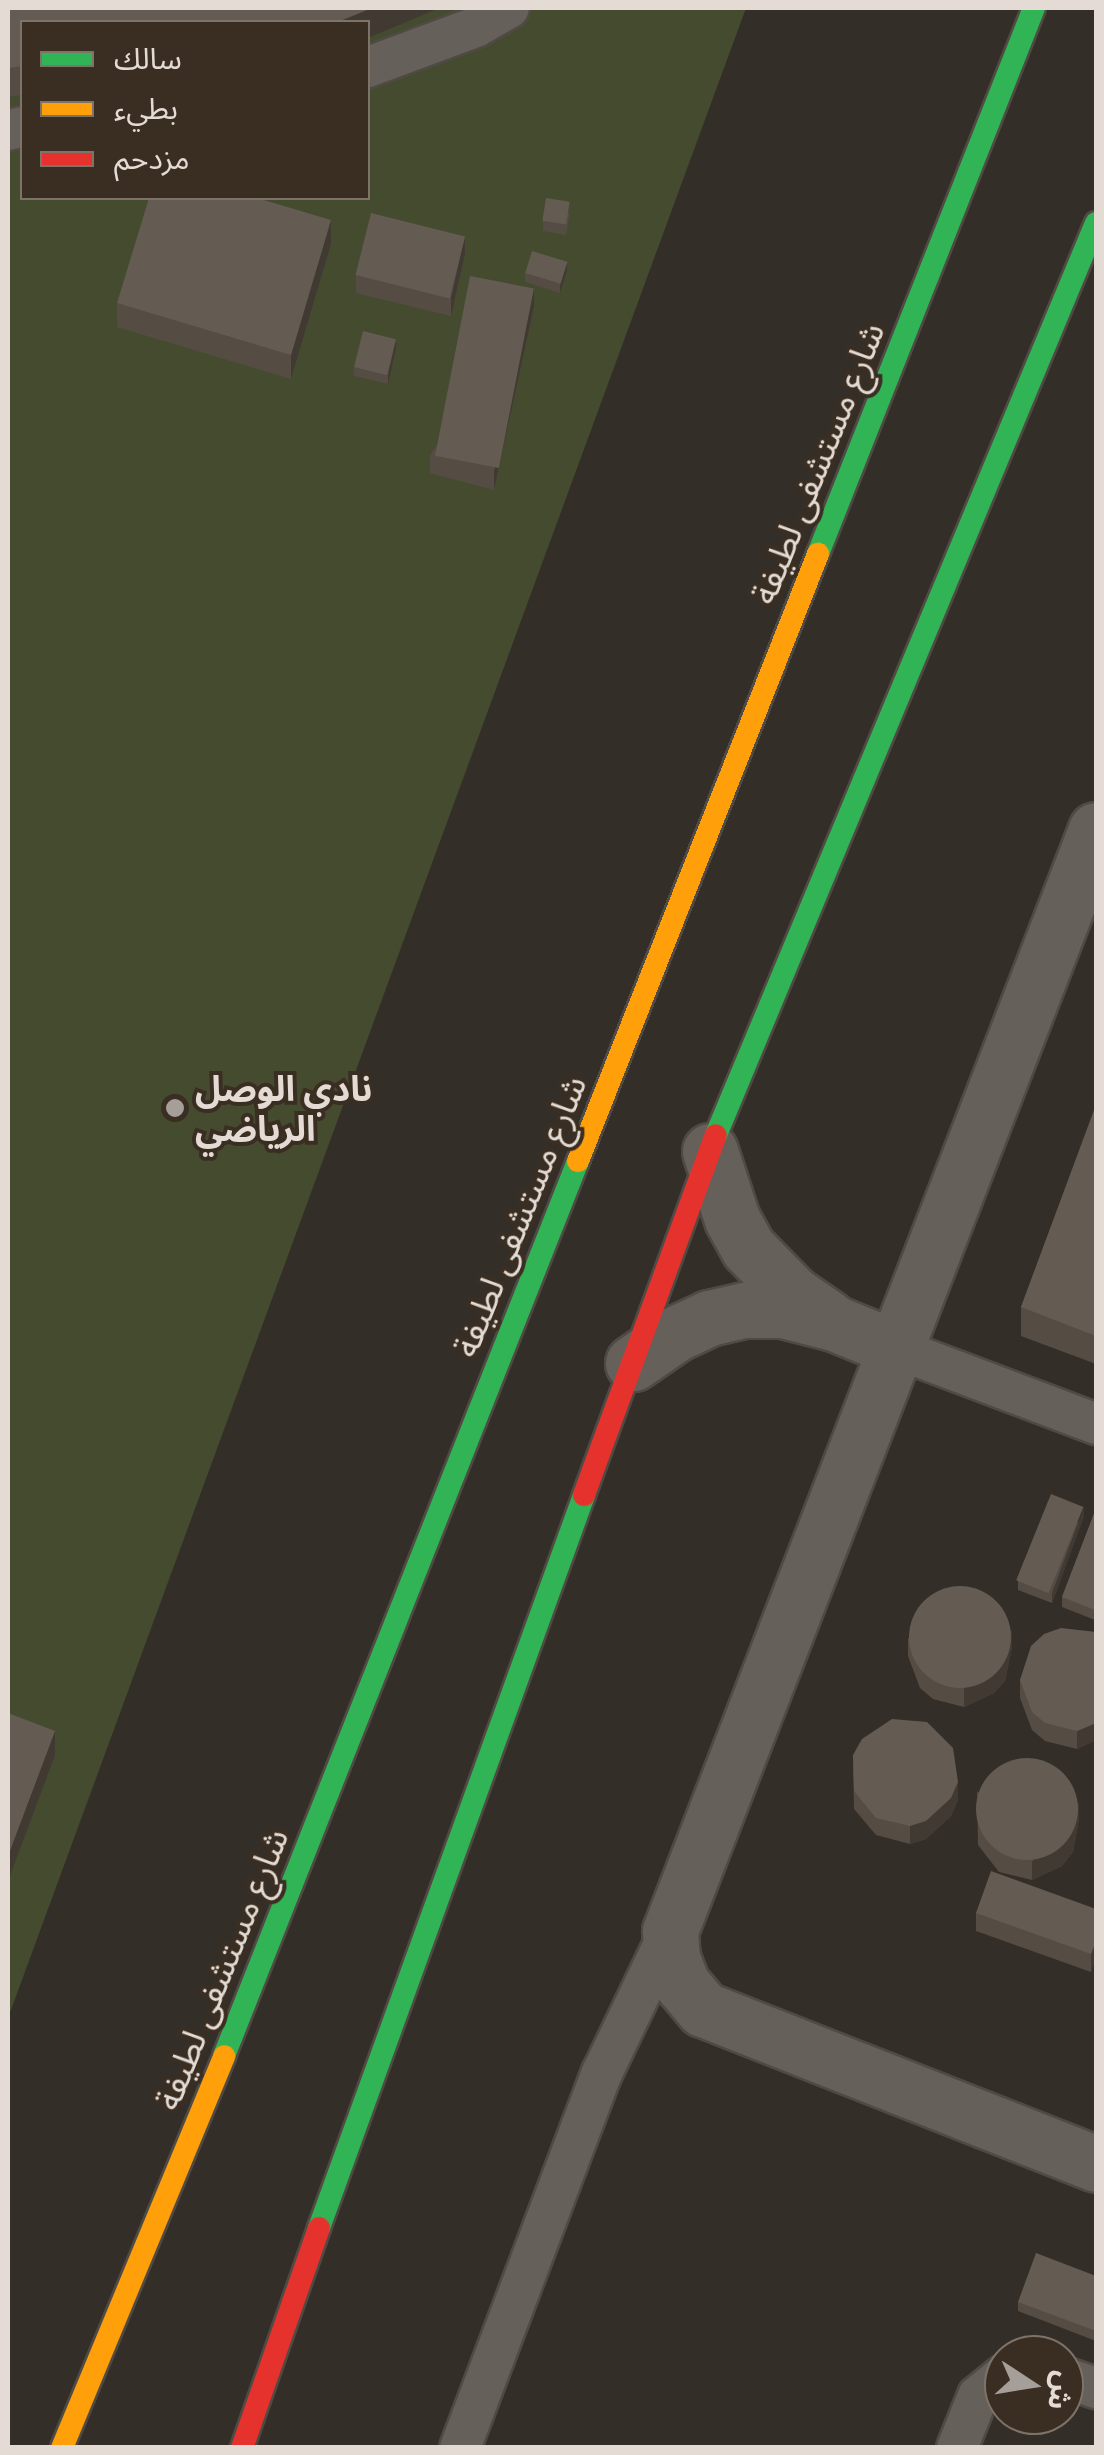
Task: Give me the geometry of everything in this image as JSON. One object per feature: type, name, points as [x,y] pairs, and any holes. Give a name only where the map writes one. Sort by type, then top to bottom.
[{"type":"main road","name":"شارع مستشفى لطيفة","points":[[62,2448],[235,2030],[1034,8]]},
{"type":"main road","points":[[242,2448],[390,2024],[710,1150],[1096,223]]},
{"type":"street","points":[[1096,830],[898,1349],[684,1885],[670,1931],[672,1958],[682,1984],[703,2009],[1096,2164]]},
{"type":"street","points":[[710,1150],[732,1219],[748,1248],[793,1294],[834,1323]]},
{"type":"street","points":[[633,1363],[674,1334],[709,1318],[745,1310],[783,1310],[834,1323],[898,1349]]},
{"type":"lane","points":[[370,66],[476,26],[509,8]]},
{"type":"lane","points":[[898,1349],[1096,1424]]},
{"type":"lane","points":[[460,2448],[602,2072],[670,1931]]},
{"type":"lane","points":[[958,2448],[978,2396],[984,2391]]},
{"type":"green space","name":"نادي الوصل الرياضي","points":[[8,8],[746,8],[8,2018]]},
{"type":"building","points":[[8,8],[372,8],[342,20],[20,20],[20,66],[8,68]]},
{"type":"building","points":[[546,198],[570,202],[566,224],[542,221]]},
{"type":"building","points":[[148,200],[264,200],[331,220],[291,355],[117,303]]},
{"type":"building","points":[[371,213],[465,236],[450,299],[356,275]]},
{"type":"building","points":[[532,251],[567,262],[561,284],[525,273]]},
{"type":"building","points":[[470,276],[534,288],[499,468],[435,456]]},
{"type":"building","points":[[363,331],[396,339],[387,375],[354,367]]},
{"type":"building","points":[[1096,1105],[1096,1336],[1021,1307]]},
{"type":"building","points":[[1051,1494],[1083,1507],[1049,1593],[1016,1580]]},
{"type":"building","points":[[1095,1511],[1096,1606],[1095,1610],[1062,1597]]},
{"type":"building","points":[[960,1586],[979,1590],[996,1601],[1007,1618],[1011,1637],[1007,1656],[996,1673],[979,1684],[960,1688],[941,1684],[924,1673],[913,1656],[909,1637],[913,1618],[924,1601],[941,1590]]},
{"type":"building","points":[[1061,1628],[1096,1632],[1096,1723],[1077,1731],[1045,1723],[1032,1712],[1020,1680],[1031,1646],[1044,1634]]},
{"type":"building","points":[[8,1713],[55,1731],[8,1856]]},
{"type":"building","points":[[892,1719],[927,1722],[953,1748],[958,1782],[951,1798],[926,1821],[910,1826],[876,1818],[854,1791],[853,1755],[862,1739]]},
{"type":"building","points":[[1027,1758],[1046,1762],[1063,1773],[1074,1790],[1078,1809],[1074,1828],[1063,1845],[1046,1856],[1027,1860],[1008,1856],[991,1845],[980,1828],[976,1809],[980,1790],[991,1773],[1008,1762]]},
{"type":"building","points":[[991,1871],[1096,1909],[1096,1941],[1091,1954],[976,1913]]},
{"type":"building","points":[[1036,2253],[1096,2276],[1096,2331],[1018,2302]]},
{"type":"traffic: fast","points":[[818,554],[1034,8]]},
{"type":"traffic: fast","points":[[716,1135],[1096,223]]},
{"type":"traffic: fast","points":[[224,2056],[578,1161]]},
{"type":"traffic: fast","points":[[319,2228],[584,1495]]},
{"type":"traffic: slow","points":[[578,1161],[818,554]]},
{"type":"traffic: slow","points":[[62,2448],[224,2056]]},
{"type":"traffic: jam","points":[[584,1495],[716,1135]]},
{"type":"traffic: jam","points":[[242,2448],[319,2228]]},
{"type":"place","name":"نادي الوصل الرياضي","points":[[175,1108]]}]
